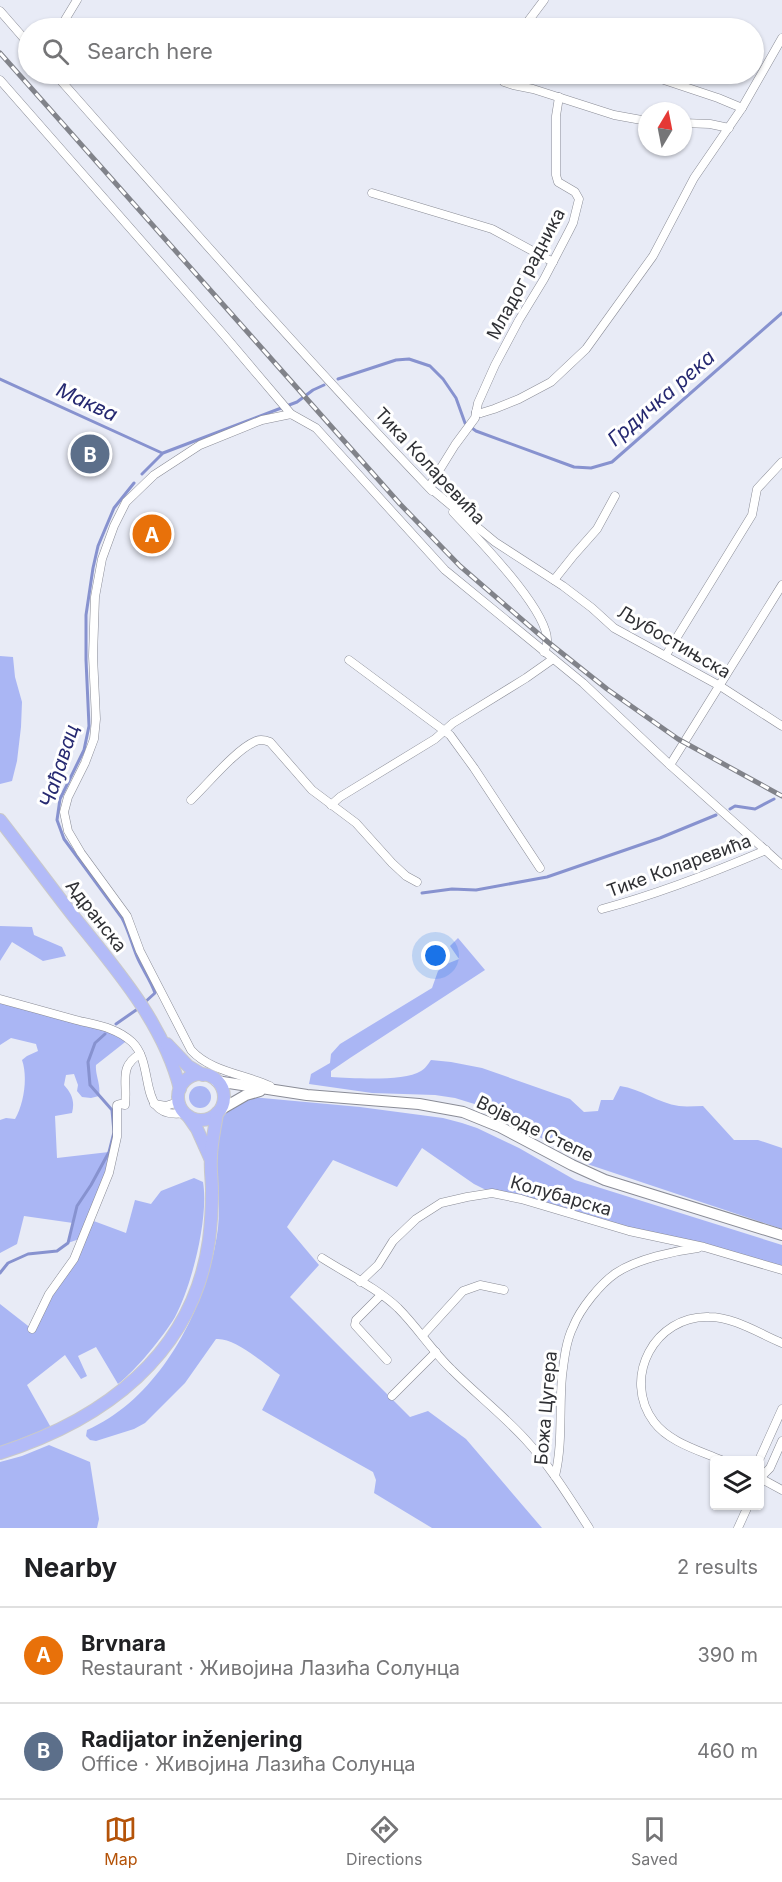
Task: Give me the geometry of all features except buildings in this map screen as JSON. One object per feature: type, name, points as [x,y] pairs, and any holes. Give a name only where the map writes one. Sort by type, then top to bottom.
[{"type":"main road","name":"Адранска","points":[[0,820],[145,1012],[160,1037],[180,1089]]},
{"type":"main road","name":"Адранска","points":[[160,1037],[180,1059],[203,1075]]},
{"type":"main road","points":[[0,1453],[41,1438],[90,1414],[134,1380],[168,1342],[191,1300],[206,1257],[212,1217],[210,1159],[218,1112],[224,1097],[216,1081],[203,1075],[191,1077],[184,1082],[180,1089],[178,1102],[197,1129],[210,1159]]},
{"type":"main road","points":[[186,1115],[203,1120],[218,1112]]},
{"type":"street","points":[[66,18],[77,0]]},
{"type":"street","points":[[530,18],[544,0]]},
{"type":"street","points":[[0,11],[18,32]]},
{"type":"street","points":[[764,70],[782,38]]},
{"type":"street","points":[[0,80],[224,334],[289,412],[316,428],[445,570],[583,683],[782,865]]},
{"type":"street","name":"Тика Коларевића","points":[[64,84],[529,598],[545,630],[548,642],[544,652]]},
{"type":"street","points":[[511,84],[614,115],[638,119]]},
{"type":"street","points":[[676,84],[742,108]]},
{"type":"street","points":[[476,412],[494,410],[551,382],[586,349],[653,256],[694,178],[729,128],[756,84]]},
{"type":"street","points":[[0,97],[8,90]]},
{"type":"street","name":"Младог радника","points":[[429,487],[465,430],[472,423],[495,365],[573,223],[579,199],[575,192],[558,182],[556,175],[556,116],[559,97]]},
{"type":"street","points":[[692,123],[729,128]]},
{"type":"street","points":[[372,193],[492,229],[553,262]]},
{"type":"street","points":[[279,1091],[212,1065],[199,1058],[191,1050],[140,951],[127,916],[81,853],[68,831],[64,812],[68,797],[86,763],[94,739],[96,719],[93,656],[95,597],[102,559],[126,502],[154,475],[200,445],[262,420],[289,412]]},
{"type":"street","points":[[666,655],[752,515],[757,489],[782,462]]},
{"type":"street","name":"Љубостињска","points":[[429,487],[495,542],[554,580],[592,608],[614,628],[720,686],[782,726]]},
{"type":"street","points":[[554,580],[597,530],[615,496]]},
{"type":"street","points":[[670,765],[782,585]]},
{"type":"street","points":[[331,804],[340,796],[435,739],[469,712],[526,678],[552,659]]},
{"type":"street","points":[[349,660],[450,735],[540,868]]},
{"type":"street","points":[[191,800],[253,743],[262,740],[270,742],[312,789],[356,823],[406,876],[417,882]]},
{"type":"street","name":"Тике Коларевића","points":[[602,909],[668,889],[766,850]]},
{"type":"street","points":[[0,999],[85,1023],[104,1026],[129,1039],[140,1054],[156,1109],[163,1113],[186,1115]]},
{"type":"street","points":[[32,1329],[49,1294],[74,1259],[109,1173],[117,1137],[117,1105],[125,1105],[127,1090],[125,1070],[131,1059],[140,1054]]},
{"type":"street","name":"Војводе Степе","points":[[216,1081],[267,1090],[419,1104],[463,1112],[500,1127],[605,1180],[782,1235]]},
{"type":"street","name":"Војводе Степе","points":[[218,1112],[246,1095],[267,1090]]},
{"type":"street","points":[[154,1104],[166,1106],[178,1102]]},
{"type":"street","name":"Колубарска","points":[[360,1282],[378,1265],[393,1241],[416,1219],[441,1203],[492,1193],[521,1199],[629,1231],[704,1247],[782,1270]]},
{"type":"street","name":"Божа Цугера","points":[[555,1476],[559,1461],[562,1375],[566,1350],[576,1319],[597,1290],[616,1273],[672,1252],[704,1247]]},
{"type":"street","points":[[322,1258],[396,1307],[450,1368],[526,1440],[555,1476],[589,1528]]},
{"type":"street","points":[[423,1335],[463,1291],[480,1285],[504,1290]]},
{"type":"street","points":[[381,1295],[356,1320],[356,1325],[387,1360]]},
{"type":"street","points":[[710,1456],[678,1442],[661,1430],[647,1411],[641,1391],[642,1368],[649,1350],[661,1334],[675,1324],[699,1317],[724,1319],[782,1343]]},
{"type":"street","points":[[392,1396],[436,1352]]},
{"type":"street","points":[[761,1456],[782,1409]]},
{"type":"street","points":[[764,1474],[771,1468],[782,1441]]},
{"type":"street","points":[[764,1481],[782,1490]]},
{"type":"street","points":[[738,1528],[746,1510]]},
{"type":"shaded area","points":[[0,656],[13,657],[15,677],[22,702],[17,761],[12,781],[0,784]]},
{"type":"shaded area","points":[[0,926],[32,927],[34,935],[62,947],[66,956],[43,961],[12,942],[0,961]]},
{"type":"shaded area","points":[[458,938],[485,970],[331,1071],[331,1077],[403,1077],[421,1071],[431,1060],[482,1068],[570,1099],[584,1112],[598,1111],[601,1100],[613,1100],[620,1086],[671,1104],[703,1106],[734,1140],[758,1140],[782,1148],[782,1229],[590,1165],[481,1106],[455,1098],[372,1093],[309,1084],[311,1074],[330,1063],[331,1054],[340,1044],[432,988],[438,971],[444,965],[459,959],[450,946]]},
{"type":"shaded area","points":[[0,999],[85,1023],[129,1039],[96,1065],[99,1096],[82,1097],[77,1091],[78,1085],[74,1074],[66,1075],[64,1085],[72,1098],[72,1113],[55,1116],[57,1158],[109,1152],[114,1155],[91,1220],[126,1233],[135,1200],[151,1204],[161,1191],[194,1178],[203,1182],[204,1213],[198,1251],[187,1287],[175,1317],[156,1343],[118,1384],[96,1347],[78,1356],[87,1376],[81,1379],[65,1355],[27,1385],[54,1433],[0,1453],[0,1304],[32,1329],[74,1259],[82,1238],[68,1243],[73,1223],[24,1216],[17,1244],[0,1253],[0,1120],[15,1119],[21,1106],[24,1090],[25,1074],[22,1060],[38,1051],[36,1044],[11,1038],[0,1045]]},
{"type":"shaded area","points":[[196,1086],[204,1086],[211,1093],[211,1101],[204,1108],[196,1108],[189,1101],[189,1093]]},
{"type":"shaded area","points":[[250,1097],[360,1107],[443,1118],[462,1123],[519,1148],[575,1180],[782,1245],[782,1269],[492,1193],[474,1184],[422,1148],[397,1187],[333,1160],[287,1227],[319,1265],[290,1297],[410,1417],[428,1411],[466,1439],[542,1528],[432,1528],[374,1493],[376,1480],[373,1472],[262,1410],[280,1375],[258,1358],[232,1342],[224,1340],[216,1339],[185,1383],[145,1423],[134,1429],[96,1441],[90,1440],[86,1436],[87,1430],[113,1415],[137,1396],[158,1372],[192,1317],[204,1288],[218,1228],[216,1141],[220,1114]]},
{"type":"shaded area","points":[[49,1445],[90,1462],[99,1519],[97,1528],[0,1528],[0,1462]]},
{"type":"waterway","name":"Грдичка река","points":[[338,379],[396,360],[409,359],[430,366],[443,379],[456,398],[465,423],[476,431],[574,467],[591,468],[612,462],[782,313]]},
{"type":"waterway","name":"Маква","points":[[0,379],[162,453]]},
{"type":"waterway","name":"Грдичка река","points":[[142,474],[163,453],[297,402],[324,385]]},
{"type":"waterway","name":"Чађавац","points":[[134,483],[114,508],[98,546],[86,615],[89,726],[84,750],[60,799],[57,820],[64,839],[122,918],[138,959],[155,993],[144,1003]]},
{"type":"waterway","points":[[730,809],[735,806],[755,809],[774,799]]},
{"type":"waterway","points":[[422,893],[452,889],[476,890],[547,877],[660,838],[716,815]]},
{"type":"waterway","name":"Чађавац","points":[[116,1024],[139,1008]]},
{"type":"waterway","name":"Чађавац","points":[[0,1273],[8,1263],[28,1254],[57,1251],[68,1243],[77,1206],[109,1152],[114,1132],[112,1110],[90,1085],[88,1062],[95,1043],[105,1034]]},
{"type":"railway","points":[[0,53],[18,73]]},
{"type":"railway","points":[[27,84],[400,504],[460,566],[548,642],[607,689],[678,739],[782,796]]},
{"type":"place","name":"Radijator inženjering","points":[[90,454]]},
{"type":"place","name":"Brvnara","points":[[152,534]]}]
